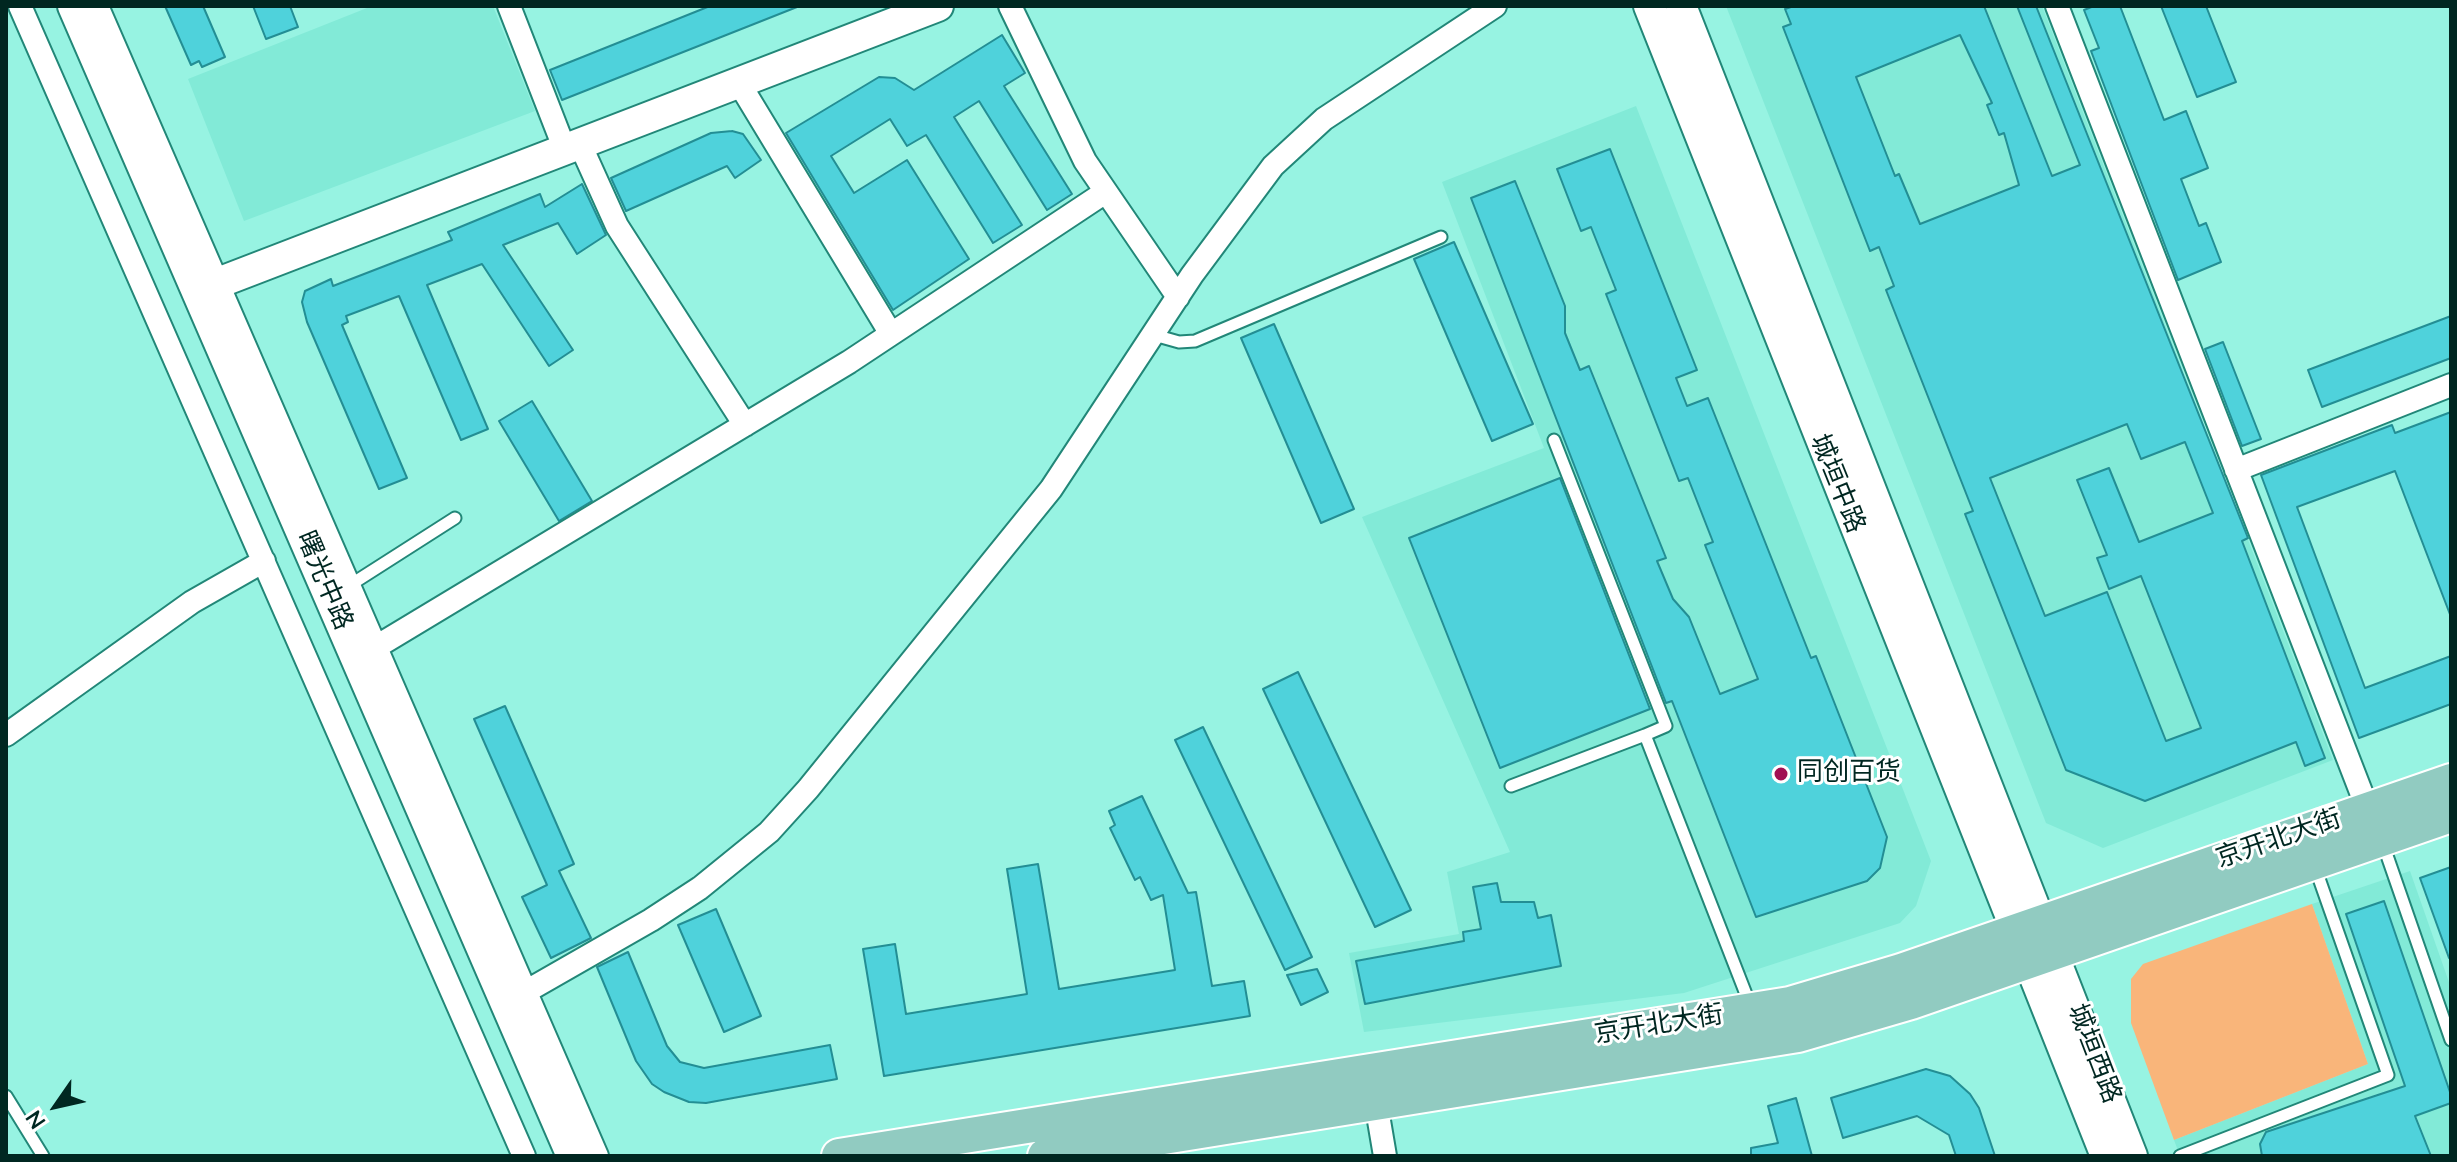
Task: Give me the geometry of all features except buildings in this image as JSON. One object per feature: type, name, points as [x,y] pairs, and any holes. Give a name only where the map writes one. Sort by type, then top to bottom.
[{"type":"main road","name":"曙光中路","points":[[52,6],[550,1156]]},
{"type":"main road","name":"曙光中路","points":[[73,6],[207,287],[516,997],[572,1156]]},
{"type":"main road","points":[[207,287],[938,6]]},
{"type":"main road","name":"城垣中路","points":[[1649,6],[2034,942]]},
{"type":"main road","name":"城垣中路","points":[[1681,6],[2034,942]]},
{"type":"main road","name":"京开北大街","points":[[839,1156],[1752,1011],[2034,942],[2313,863],[2451,781]]},
{"type":"main road","name":"京开北大街","points":[[1045,1156],[1798,1035],[1911,1002],[2034,942],[2375,824],[2451,815]]},
{"type":"main road","name":"城垣西路","points":[[2034,942],[2106,1156]]},
{"type":"main road","name":"城垣西路","points":[[2034,942],[2132,1156]]},
{"type":"street","points":[[20,6],[524,1156]]},
{"type":"street","points":[[97,6],[207,287]]},
{"type":"street","points":[[509,6],[573,147],[617,226],[745,425]]},
{"type":"street","points":[[1010,6],[1047,86],[1104,193],[1178,297]]},
{"type":"street","points":[[516,997],[700,888],[769,832],[808,789],[1051,489],[1249,196],[1297,143],[1324,119],[1495,6]]},
{"type":"street","points":[[2057,6],[2375,824]]},
{"type":"street","points":[[739,83],[891,334]]},
{"type":"street","points":[[376,647],[891,334],[1104,193]]},
{"type":"street","points":[[2236,470],[2451,385]]},
{"type":"street","points":[[6,735],[159,623],[264,561]]},
{"type":"street","points":[[340,592],[376,647],[516,997],[597,1156]]},
{"type":"street","points":[[1376,1103],[1385,1156]]},
{"type":"lane","points":[[1154,335],[1179,342],[1195,341],[1441,237]]},
{"type":"lane","points":[[1511,786],[1666,726],[1554,440]]},
{"type":"lane","points":[[340,592],[455,518]]},
{"type":"lane","points":[[1645,735],[1752,1011]]},
{"type":"lane","points":[[2375,824],[2451,1040]]},
{"type":"lane","points":[[2180,1156],[2212,1150],[2388,1075],[2313,863]]},
{"type":"lane","points":[[6,1096],[43,1156]]},
{"type":"shaded area","points":[[372,6],[493,6],[535,111],[244,221],[188,79]]},
{"type":"shaded area","points":[[1726,6],[2042,6],[2333,760],[2103,848],[2046,823]]},
{"type":"shaded area","points":[[1636,106],[1931,861],[1916,906],[1900,923],[1684,993],[1364,1032],[1349,953],[1459,934],[1447,872],[1510,852],[1362,517],[1544,448],[1442,182]]},
{"type":"shaded area","points":[[2410,871],[2451,988],[2451,1156],[2180,1156],[2174,1140],[2368,1064],[2312,904]]},
{"type":"shaded area","points":[[2312,904],[2368,1064],[2174,1140],[2131,1023],[2131,979],[2143,964]]},
{"type":"place","name":"同创百货","points":[[1781,774]]}]
